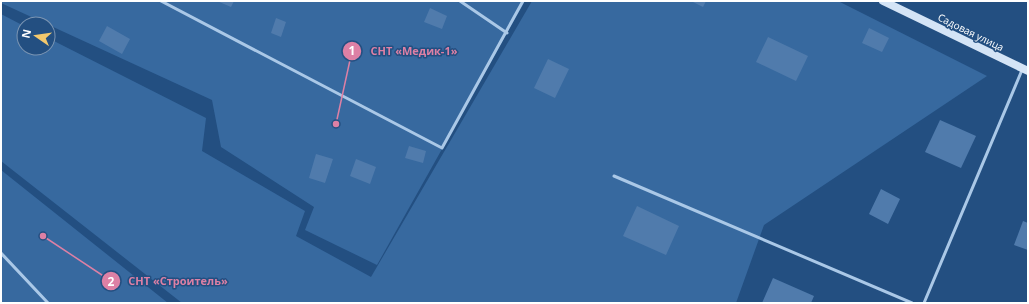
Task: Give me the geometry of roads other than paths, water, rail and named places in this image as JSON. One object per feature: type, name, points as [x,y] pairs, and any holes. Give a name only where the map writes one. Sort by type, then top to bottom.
[{"type":"street","name":"Садовая улица","points":[[883,1],[1026,70]]},
{"type":"lane","points":[[161,1],[442,148],[523,1]]},
{"type":"lane","points":[[460,1],[506,33]]},
{"type":"lane","points":[[924,303],[1026,70]]},
{"type":"lane","points":[[614,176],[912,303]]},
{"type":"lane","points":[[1,253],[48,303]]},
{"type":"place","name":"СНТ «Медик-1»","points":[[336,124]]},
{"type":"place","name":"СНТ «Строитель»","points":[[43,236]]}]
